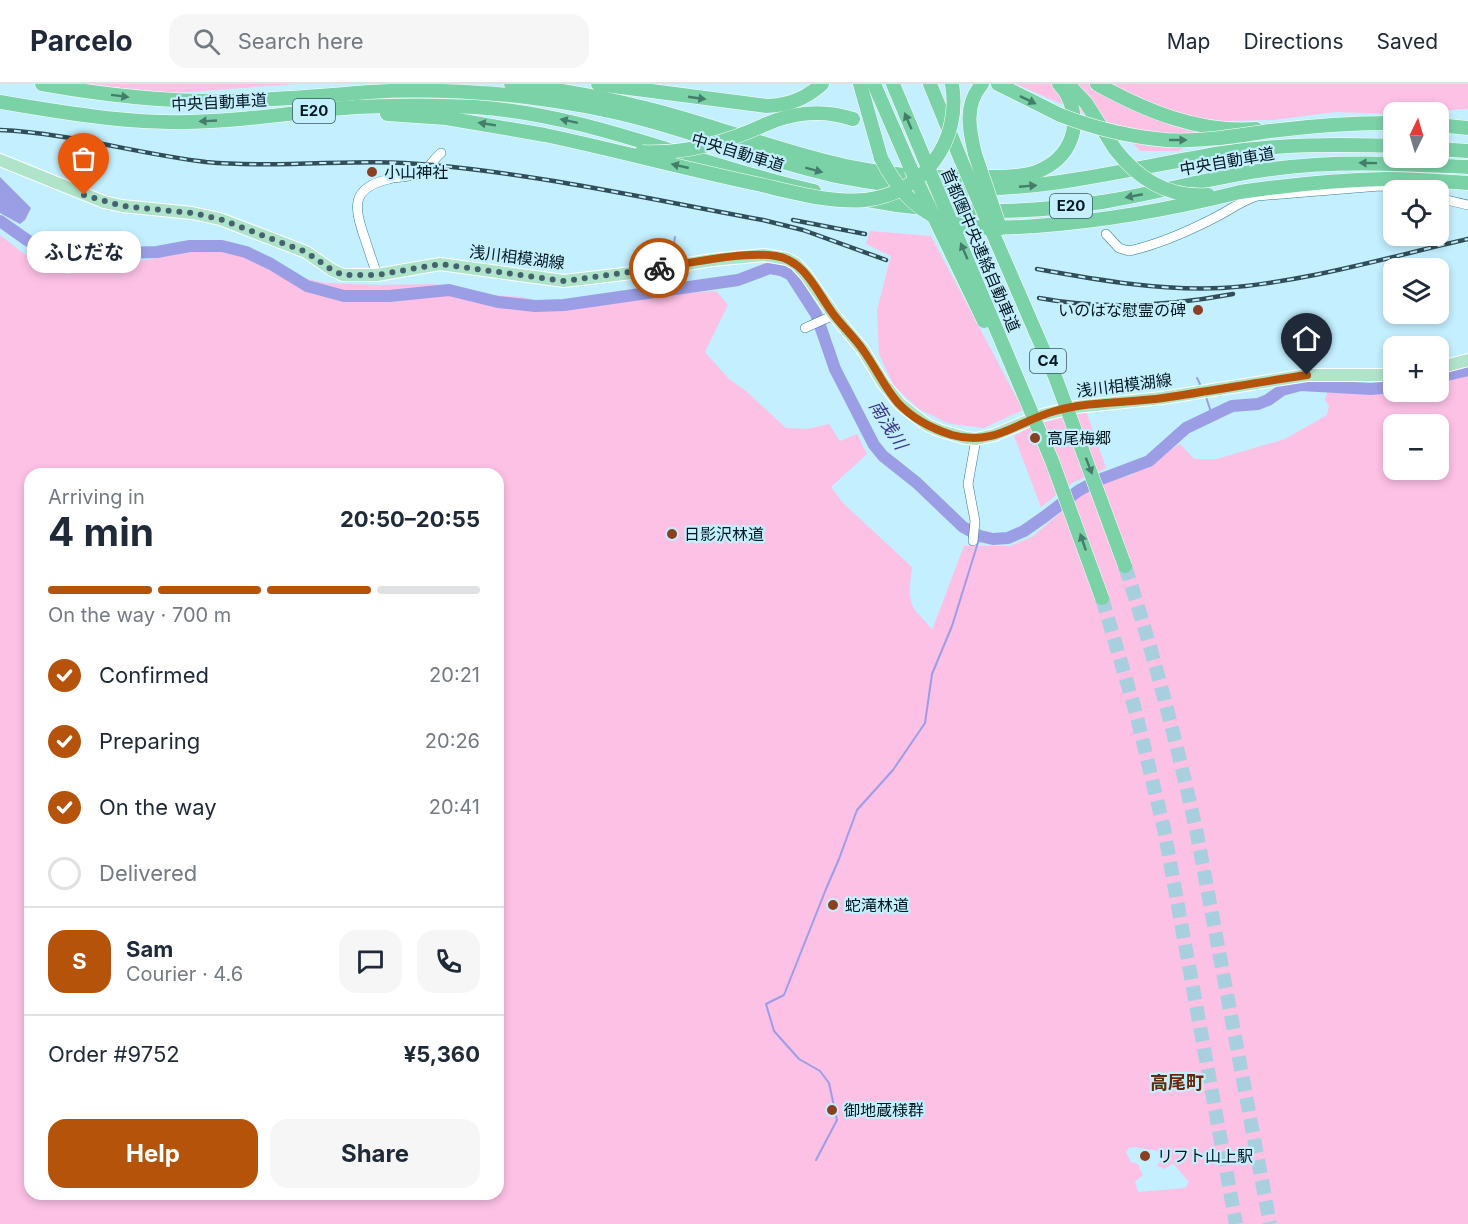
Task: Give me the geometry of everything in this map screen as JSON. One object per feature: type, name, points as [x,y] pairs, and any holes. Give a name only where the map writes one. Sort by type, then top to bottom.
[{"type":"highway","name":"中央自動車道","points":[[42,84],[144,99],[215,101],[336,96],[371,92],[443,91],[544,100],[647,114],[785,162],[842,177],[892,185],[956,189],[1002,189],[1053,184],[1224,153],[1279,146],[1383,146]]},
{"type":"highway","points":[[215,101],[371,84]]},
{"type":"highway","points":[[511,84],[586,94],[647,114]]},
{"type":"highway","points":[[598,84],[767,106],[782,105],[802,99],[822,84]]},
{"type":"highway","points":[[860,84],[882,158],[898,187],[918,206],[942,220],[971,227],[1017,227],[1109,219],[1168,209],[1240,192]]},
{"type":"highway","points":[[874,84],[906,161],[963,279],[1027,402]]},
{"type":"highway","name":"首都圏中央連絡自動車道","points":[[893,84],[1027,402],[1077,526],[1102,598]]},
{"type":"highway","name":"首都圏中央連絡自動車道","points":[[930,84],[1056,379],[1125,566]]},
{"type":"highway","points":[[601,146],[634,156],[806,195],[850,200],[877,198],[909,185],[927,171],[938,157],[947,140],[952,121],[954,102],[952,84]]},
{"type":"highway","points":[[982,84],[973,96],[969,116],[975,154],[990,202],[1056,379]]},
{"type":"highway","points":[[998,84],[1060,115],[1087,125],[1114,132],[1168,140],[1211,139],[1351,123]]},
{"type":"highway","points":[[681,124],[860,169],[893,174],[946,177],[1013,176],[1044,169],[1059,158],[1070,142],[1074,130],[1073,112],[1070,101],[1059,84]]},
{"type":"highway","points":[[1068,84],[1086,103],[1115,149],[1131,168],[1143,179],[1182,194],[1200,196],[1309,183],[1356,180],[1400,179],[1468,183]]},
{"type":"highway","points":[[1097,84],[1157,114],[1193,124],[1234,129],[1383,123]]},
{"type":"highway","name":"中央自動車道","points":[[0,102],[103,118],[212,122],[356,107],[442,105],[485,108],[548,117],[626,135],[775,181],[832,194],[901,206],[988,211],[1054,208],[1104,202],[1212,178],[1285,167],[1364,163],[1468,166]]},
{"type":"highway","points":[[247,118],[368,114],[418,115],[465,120],[643,152],[678,151],[725,142],[764,124],[804,113],[829,113],[853,119]]},
{"type":"highway","points":[[1449,126],[1468,128]]},
{"type":"highway","points":[[881,136],[906,161]]},
{"type":"highway","points":[[1449,150],[1468,151]]},
{"type":"main road","name":"浅川相模湖線","points":[[0,160],[104,202],[192,213],[220,219],[306,252],[343,275],[377,275],[440,264],[564,281],[593,279],[712,260],[775,256],[787,259],[796,264],[806,275],[829,318],[863,350],[883,383],[900,404],[927,425],[954,435],[976,439],[994,435],[1057,410],[1162,398],[1307,375],[1383,375]]},
{"type":"main road","points":[[1449,365],[1468,360]]},
{"type":"street","points":[[377,275],[357,214],[358,199],[367,186],[376,182],[416,175],[426,170],[441,153]]},
{"type":"street","points":[[1106,234],[1119,248],[1129,251],[1199,226],[1226,212],[1240,201],[1257,196],[1383,186]]},
{"type":"street","points":[[1449,201],[1468,205]]},
{"type":"street","points":[[805,327],[829,318]]},
{"type":"street","points":[[973,541],[975,526],[968,484],[976,439]]},
{"type":"shaded area","points":[[84,84],[296,84],[173,93]]},
{"type":"shaded area","points":[[1016,84],[1468,84],[1468,109],[1449,110],[1449,102],[1383,102],[1383,114],[1336,112],[1273,120],[1231,121],[1178,151],[1140,151],[1117,125],[1082,113]]},
{"type":"shaded area","points":[[870,231],[931,236],[1023,410],[984,428],[950,424],[919,409],[894,386],[879,354],[877,310],[891,256],[866,244]]},
{"type":"shaded area","points":[[0,235],[23,253],[68,274],[107,264],[189,252],[236,252],[276,273],[326,283],[435,284],[492,295],[523,297],[563,309],[635,297],[716,291],[728,305],[705,352],[729,379],[746,391],[786,428],[807,429],[829,424],[840,441],[857,434],[867,454],[831,487],[843,503],[912,567],[911,602],[932,630],[964,546],[1010,546],[1032,537],[1089,488],[1131,475],[1180,444],[1194,459],[1217,459],[1285,439],[1327,415],[1329,406],[1325,400],[1328,390],[1357,393],[1383,387],[1383,402],[1449,402],[1449,373],[1468,368],[1468,1224],[0,1224]],"holes":[[[1135,1147],[1159,1151],[1164,1155],[1157,1166],[1165,1169],[1173,1163],[1189,1182],[1185,1188],[1138,1192],[1135,1182],[1143,1175],[1138,1164],[1131,1162],[1126,1152],[1129,1148]]]},
{"type":"shaded area","points":[[1086,411],[1106,468],[1072,483],[1041,507],[1014,436],[1034,425]]},
{"type":"water","points":[[0,177],[31,208],[25,220],[20,224],[0,213]]},
{"type":"waterway","name":"南浅川","points":[[0,221],[59,258],[76,261],[122,253],[157,252],[190,246],[222,246],[246,252],[307,286],[344,296],[389,296],[449,290],[498,302],[535,306],[564,305],[738,280],[770,268],[781,270],[791,275],[816,314],[835,369],[874,445],[883,456],[917,483],[963,527],[980,536],[993,539],[1008,538],[1024,531],[1078,491],[1096,481],[1149,461],[1186,428],[1232,406],[1258,404],[1282,390],[1301,385],[1383,388]]},
{"type":"waterway","points":[[671,261],[675,237]]},
{"type":"waterway","points":[[668,290],[670,271]]},
{"type":"waterway","name":"南浅川","points":[[1449,374],[1468,370]]},
{"type":"waterway","points":[[1197,378],[1201,386]]},
{"type":"waterway","points":[[1205,394],[1212,415]]},
{"type":"waterway","points":[[816,1160],[837,1120],[829,1083],[820,1071],[799,1059],[774,1031],[766,1004],[784,995],[857,810],[893,770],[925,723],[932,674],[952,626],[980,536]]},
{"type":"tunnel","points":[[1125,566],[1146,632],[1197,834],[1270,1224]]},
{"type":"tunnel","points":[[1102,598],[1136,713],[1164,829],[1236,1224]]},
{"type":"railway","points":[[0,130],[78,139],[206,162],[234,164],[404,163],[515,175],[763,220],[803,230],[886,260]]},
{"type":"railway","points":[[793,220],[865,234]]},
{"type":"railway","points":[[1037,269],[1152,286],[1222,288],[1314,275],[1468,239]]},
{"type":"railway","points":[[1039,298],[1087,304],[1136,305],[1233,294]]},
{"type":"way so far","points":[[84,195],[122,206],[192,213],[220,219],[289,244],[343,275],[377,275],[440,264],[564,281],[659,268]]},
{"type":"place","name":"小山神社","points":[[372,172]]},
{"type":"place","name":"ふじだな","points":[[84,195]]},
{"type":"place","name":"いのはな慰霊の碑","points":[[1198,310]]},
{"type":"place","name":"高尾梅郷","points":[[1035,438]]},
{"type":"place","name":"日影沢林道","points":[[672,534]]},
{"type":"place","name":"蛇滝林道","points":[[833,905]]},
{"type":"place","name":"御地蔵様群","points":[[832,1110]]},
{"type":"place","name":"リフト山上駅","points":[[1145,1156]]},
{"type":"district","name":"高尾町","points":[[1177,1083]]},
{"type":"route","points":[[659,268],[752,256],[775,256],[787,259],[796,264],[806,275],[834,315],[863,350],[883,383],[900,404],[927,425],[966,438],[976,439],[994,435],[1057,410],[1162,398],[1307,375]]}]
